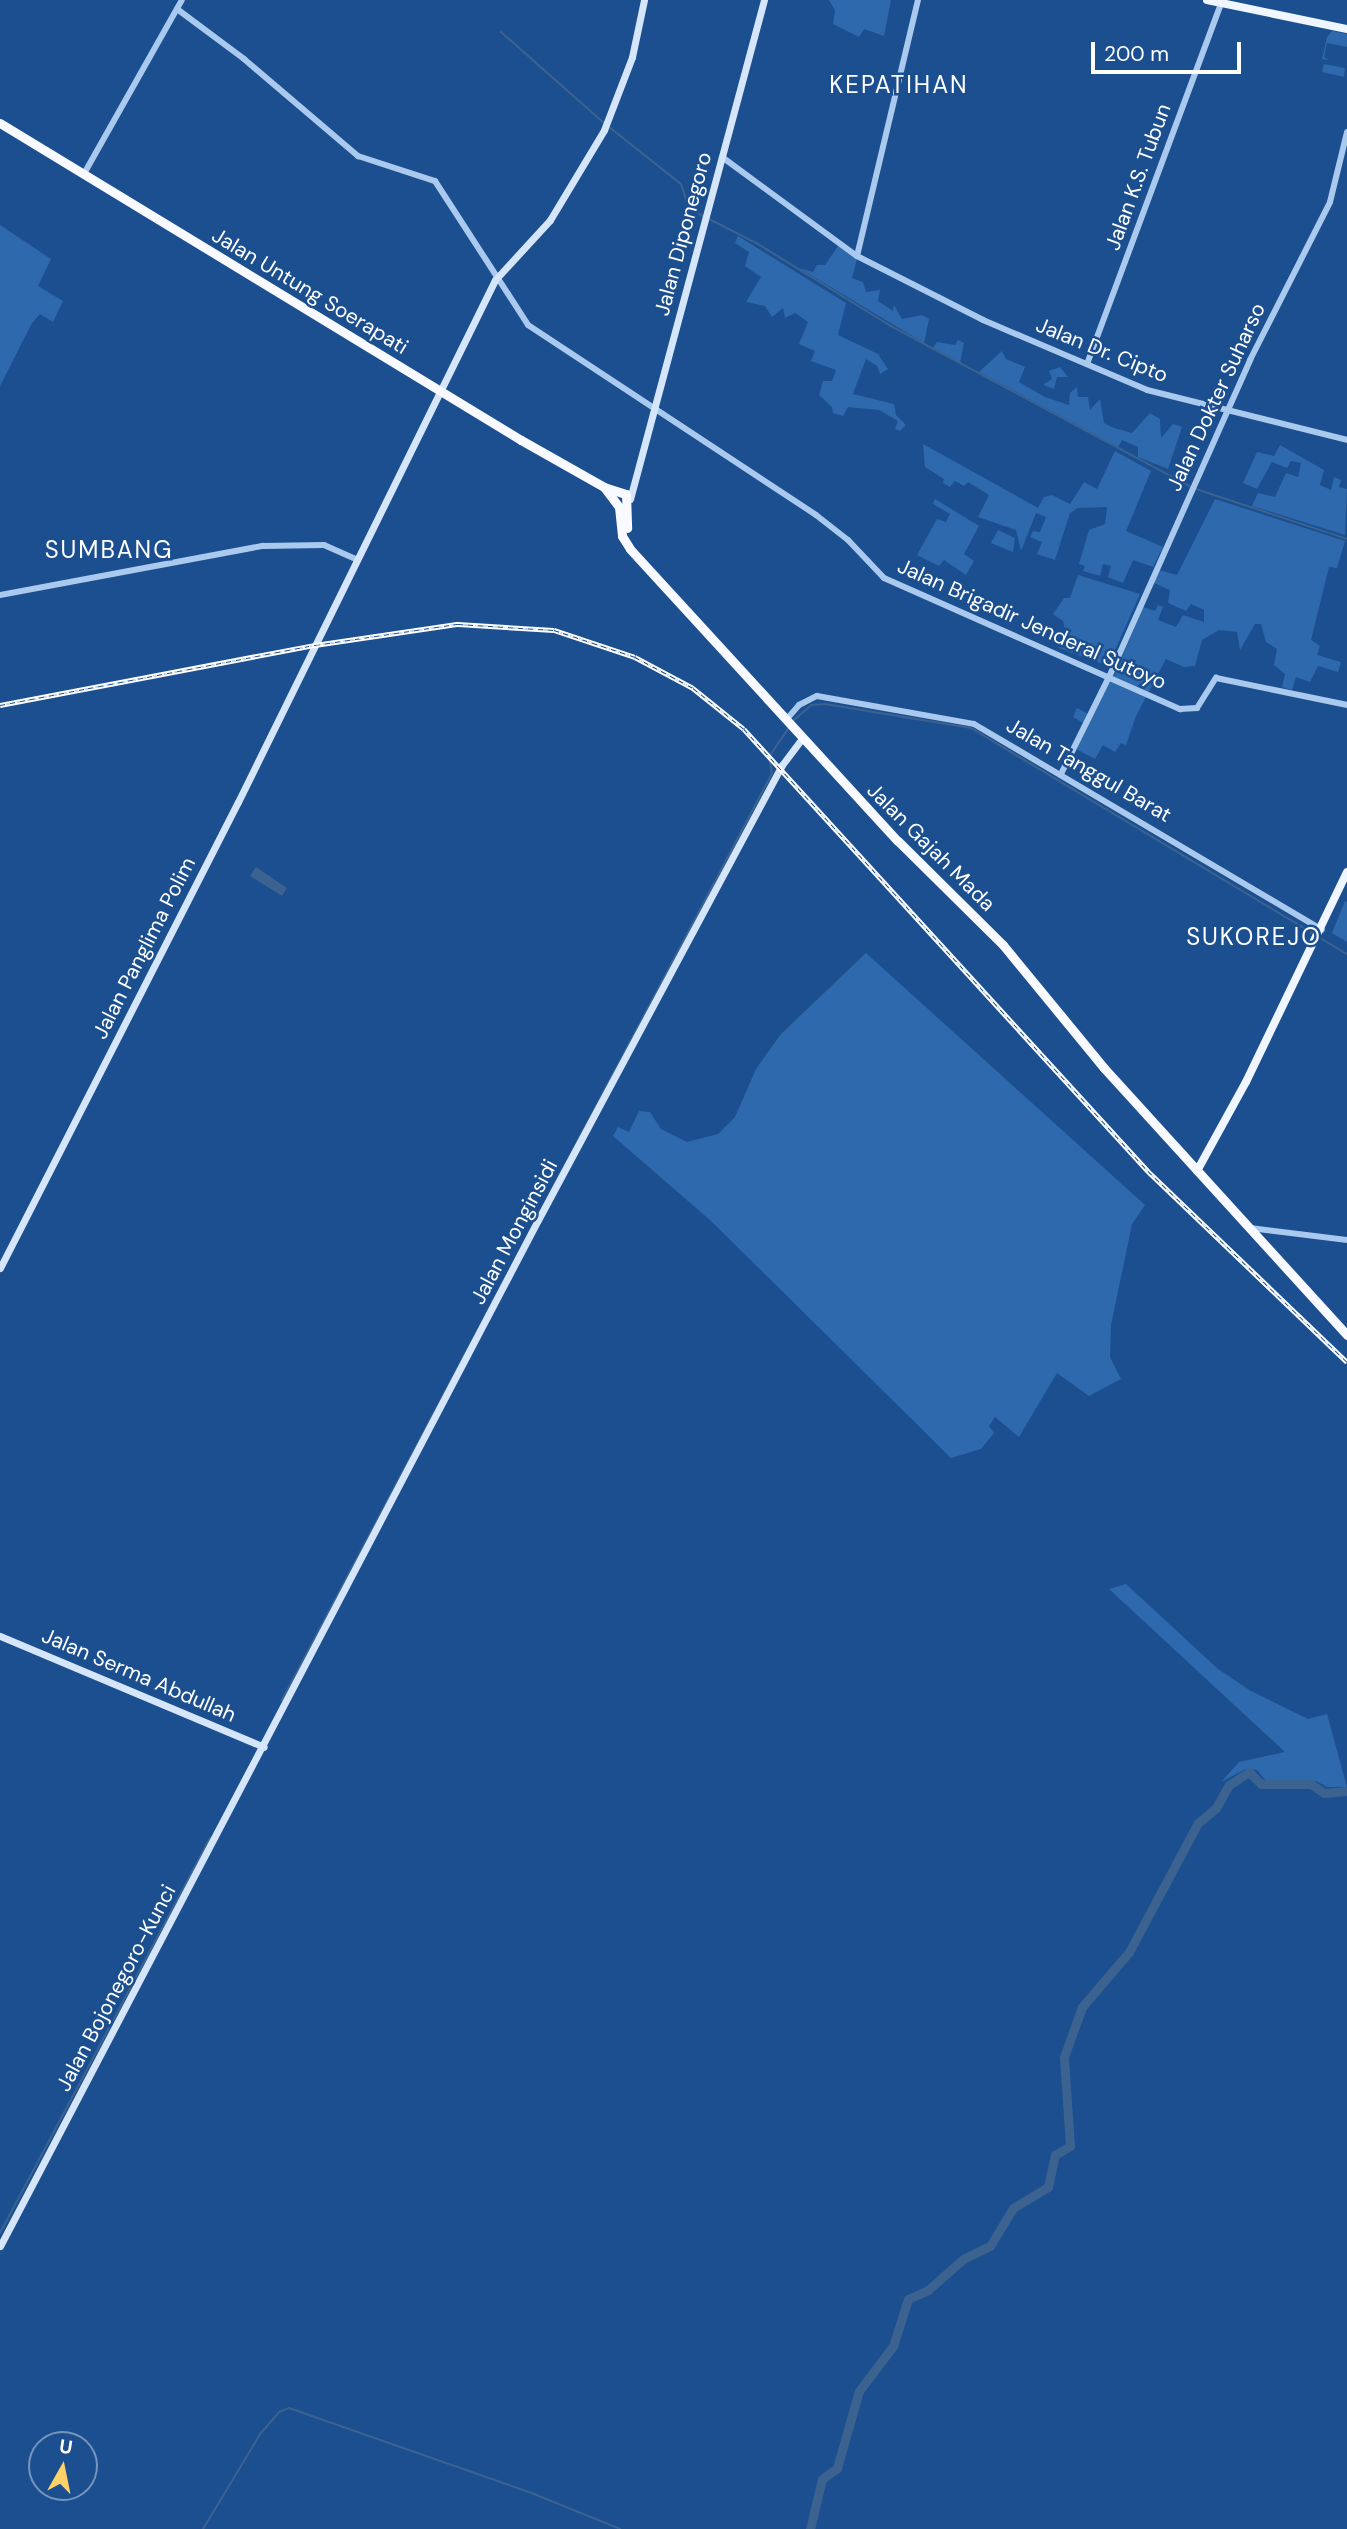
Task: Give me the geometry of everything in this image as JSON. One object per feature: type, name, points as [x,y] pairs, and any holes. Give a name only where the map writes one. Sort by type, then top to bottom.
[{"type":"highway","name":"Jalan Untung Soerapati","points":[[0,123],[604,487]]},
{"type":"highway","points":[[604,487],[627,499]]},
{"type":"highway","points":[[604,487],[617,503],[627,499]]},
{"type":"highway","name":"Jalan Gajah Mada","points":[[627,499],[627,531],[635,552]]},
{"type":"highway","name":"Jalan Gajah Mada","points":[[617,503],[622,536],[635,552],[802,738],[1003,945],[1197,1171],[1347,1335]]},
{"type":"main road","points":[[355,559],[495,280],[550,220],[606,126],[632,57],[644,0]]},
{"type":"main road","name":"Jalan Diponegoro","points":[[627,499],[637,478],[764,0]]},
{"type":"main road","points":[[1208,0],[1347,29]]},
{"type":"main road","name":"Jalan Panglima Polim","points":[[0,1268],[316,643],[355,559]]},
{"type":"main road","name":"Jalan Monginsidi","points":[[261,1745],[671,971],[782,765],[802,738]]},
{"type":"main road","points":[[1197,1171],[1316,943],[1347,873]]},
{"type":"main road","name":"Jalan Serma Abdullah","points":[[0,1636],[261,1745]]},
{"type":"main road","name":"Jalan Bojonegoro-Kunci","points":[[0,2246],[261,1745]]},
{"type":"street","points":[[85,172],[182,0]]},
{"type":"street","points":[[857,256],[918,0]]},
{"type":"street","name":"Jalan K.S. Tubun","points":[[1087,363],[1221,3]]},
{"type":"street","name":"Jalan Brigadir Jenderal Sutoyo","points":[[177,9],[358,156],[435,181],[495,280],[538,333],[654,407],[835,529],[884,578],[1188,710],[1197,708],[1216,678],[1347,705]]},
{"type":"street","name":"Jalan Dokter Suharso","points":[[1061,774],[1110,675],[1194,482],[1330,202],[1347,132]]},
{"type":"street","name":"Jalan Dr. Cipto","points":[[722,157],[857,256],[983,320],[1147,390],[1347,440]]},
{"type":"street","points":[[0,595],[263,546],[324,545],[355,559]]},
{"type":"street","name":"Jalan Tanggul Barat","points":[[789,724],[799,705],[817,696],[968,722],[1061,774],[1321,931]]},
{"type":"street","points":[[1248,1227],[1347,1240]]},
{"type":"shaded area","points":[[829,0],[891,0],[884,36],[864,29],[859,37],[833,24],[835,10]]},
{"type":"shaded area","points":[[1332,31],[1347,34],[1347,47],[1327,43],[1324,57],[1329,60],[1322,59],[1327,37]]},
{"type":"shaded area","points":[[1324,64],[1345,68],[1344,77],[1322,72]]},
{"type":"shaded area","points":[[0,225],[51,259],[38,286],[63,301],[53,322],[40,314],[32,323],[0,386]]},
{"type":"shaded area","points":[[738,236],[846,303],[838,335],[878,354],[888,369],[880,374],[877,366],[866,359],[853,394],[894,404],[896,415],[906,425],[900,431],[895,429],[898,421],[879,410],[848,407],[843,416],[833,413],[832,407],[819,395],[823,381],[832,381],[836,370],[811,361],[815,351],[799,344],[808,322],[795,313],[785,318],[783,308],[772,317],[765,306],[746,302],[761,277],[745,266],[749,252],[735,243]]},
{"type":"shaded area","points":[[838,246],[857,259],[852,278],[863,282],[866,292],[880,290],[878,301],[893,311],[894,305],[902,319],[922,315],[929,319],[924,343],[799,268],[813,272],[817,265],[825,265]]},
{"type":"shaded area","points":[[958,340],[964,343],[960,363],[933,348],[937,342],[955,345]]},
{"type":"shaded area","points":[[1002,351],[1006,359],[1025,367],[1019,382],[1045,397],[1069,405],[1070,393],[1077,387],[1078,397],[1088,397],[1090,410],[1100,399],[1104,423],[1114,428],[1132,433],[1150,413],[1160,419],[1161,438],[1173,424],[1182,427],[1168,469],[1138,457],[1138,447],[1122,440],[1118,447],[979,372]]},
{"type":"shaded area","points":[[1060,367],[1068,377],[1057,377],[1054,389],[1043,385],[1052,379],[1049,371]]},
{"type":"shaded area","points":[[923,444],[1038,508],[1044,497],[1052,495],[1070,504],[1084,482],[1097,489],[1115,451],[1151,471],[1126,531],[1163,547],[1153,567],[1133,560],[1123,583],[1108,577],[1111,566],[1103,564],[1100,576],[1083,571],[1085,566],[1079,564],[1089,530],[1105,524],[1107,507],[1078,508],[1070,513],[1055,560],[1037,554],[1042,542],[1030,537],[1033,531],[1040,532],[1046,517],[1036,513],[1021,551],[1016,530],[978,517],[989,495],[968,482],[964,486],[955,481],[950,487],[943,483],[944,479],[925,467]]},
{"type":"shaded area","points":[[1280,445],[1324,470],[1320,485],[1331,490],[1334,477],[1341,480],[1339,487],[1347,489],[1345,535],[1252,506],[1258,493],[1275,497],[1286,473],[1298,477],[1301,463],[1291,461],[1287,468],[1272,462],[1257,489],[1243,483],[1257,452],[1274,456]]},
{"type":"shaded area","points":[[935,499],[979,526],[964,554],[974,561],[966,575],[944,560],[939,566],[917,555],[937,519],[946,522],[950,514],[933,504]]},
{"type":"shaded area","points":[[1215,499],[1345,541],[1337,568],[1329,567],[1311,640],[1320,646],[1317,655],[1341,662],[1338,672],[1318,666],[1310,682],[1296,677],[1292,690],[1282,687],[1285,674],[1274,665],[1277,649],[1266,642],[1261,624],[1255,624],[1240,650],[1237,632],[1219,630],[1202,640],[1195,666],[1184,667],[1166,659],[1136,716],[1126,745],[1121,743],[1115,752],[1103,745],[1095,759],[1076,749],[1085,724],[1073,717],[1077,708],[1090,715],[1115,674],[1143,607],[1155,611],[1158,605],[1163,607],[1158,620],[1176,627],[1183,615],[1204,622],[1204,610],[1191,604],[1186,611],[1168,603],[1170,590],[1154,583],[1159,570],[1177,575]]},
{"type":"shaded area","points":[[998,530],[1015,538],[1013,552],[991,543]]},
{"type":"shaded area","points":[[1078,575],[1140,594],[1108,666],[1059,648],[1066,634],[1063,621],[1053,614],[1064,598],[1070,598]]},
{"type":"shaded area","points":[[256,867],[287,888],[282,896],[250,876]]},
{"type":"shaded area","points":[[1345,901],[1347,902],[1347,942],[1332,933]]},
{"type":"shaded area","points":[[866,953],[1145,1205],[1132,1224],[1111,1325],[1110,1357],[1121,1379],[1089,1396],[1057,1373],[1019,1437],[995,1417],[989,1426],[994,1433],[981,1449],[951,1458],[711,1221],[613,1136],[618,1127],[629,1132],[639,1111],[650,1112],[661,1129],[687,1142],[718,1134],[735,1117],[756,1069],[781,1034]]},
{"type":"shaded area","points":[[1126,1584],[1218,1669],[1251,1691],[1308,1719],[1327,1714],[1347,1787],[1327,1787],[1316,1781],[1266,1781],[1257,1770],[1246,1769],[1221,1782],[1239,1762],[1285,1752],[1109,1589]]},
{"type":"waterway","points":[[501,32],[605,124]]},
{"type":"waterway","points":[[609,127],[681,184],[688,205],[702,216]]},
{"type":"waterway","points":[[707,218],[758,244],[889,325],[1191,487]]},
{"type":"waterway","points":[[1196,489],[1347,539]]},
{"type":"waterway","points":[[794,720],[811,705],[825,704],[971,728],[1315,935]]},
{"type":"waterway","points":[[282,1700],[767,783],[772,773],[769,757],[789,727]]},
{"type":"waterway","points":[[1320,938],[1347,954]]},
{"type":"waterway","points":[[810,2529],[822,2479],[837,2468],[859,2391],[893,2346],[908,2299],[928,2290],[963,2259],[990,2246],[1013,2208],[1048,2187],[1055,2155],[1070,2146],[1064,2057],[1082,2007],[1129,1952],[1198,1823],[1216,1808],[1229,1785],[1249,1772],[1261,1784],[1311,1784],[1324,1793],[1347,1791]]},
{"type":"waterway","points":[[0,2233],[210,1838]]},
{"type":"waterway","points":[[203,2529],[261,2433],[279,2412],[289,2408],[534,2494],[620,2529]]},
{"type":"railway","points":[[0,705],[315,645],[458,624],[554,630],[635,657],[693,688],[744,729],[1148,1171],[1347,1362]]},
{"type":"district","name":"KEPATIHAN","points":[[899,85]]},
{"type":"district","name":"SUMBANG","points":[[109,550]]},
{"type":"district","name":"SUKOREJO","points":[[1254,937]]}]
